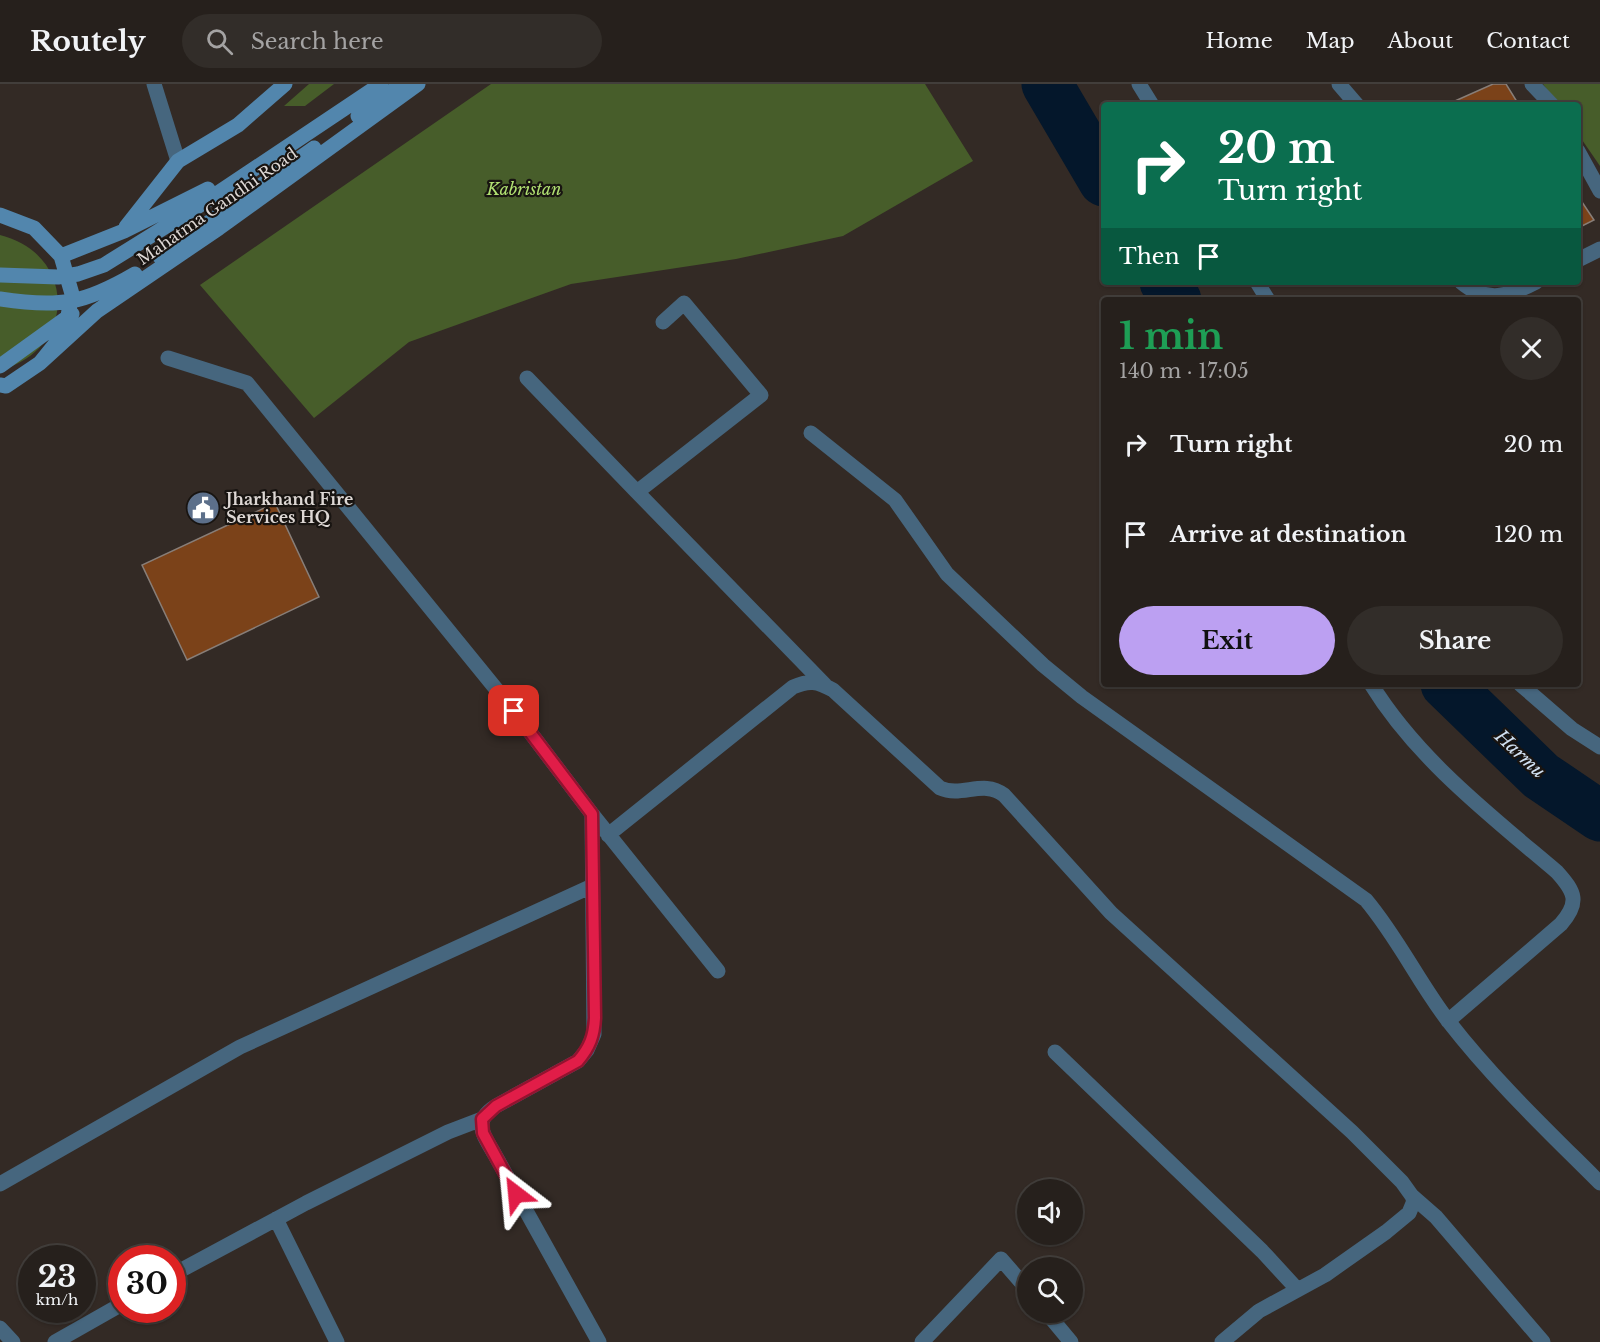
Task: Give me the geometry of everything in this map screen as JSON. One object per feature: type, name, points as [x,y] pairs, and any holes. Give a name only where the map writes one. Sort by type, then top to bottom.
[{"type":"main road","points":[[124,231],[178,161],[237,125],[285,84]]},
{"type":"main road","name":"Mahatma Gandhi Road","points":[[61,256],[124,231],[197,196],[366,84]]},
{"type":"main road","points":[[0,275],[58,277],[78,274],[104,265],[227,188],[381,84]]},
{"type":"main road","points":[[0,366],[99,294],[146,267],[402,84]]},
{"type":"main road","name":"Mahatma Gandhi Road","points":[[40,363],[97,311],[219,228],[418,84]]},
{"type":"main road","points":[[0,215],[34,228],[61,256],[72,294],[65,332],[40,363],[2,387]]},
{"type":"main road","points":[[0,299],[63,304],[99,294]]},
{"type":"street","points":[[154,84],[178,161]]},
{"type":"street","points":[[1139,84],[1150,102]]},
{"type":"street","points":[[1339,84],[1354,102]]},
{"type":"street","points":[[1532,84],[1549,102]]},
{"type":"street","points":[[1581,157],[1600,191]]},
{"type":"street","points":[[1581,258],[1600,249]]},
{"type":"street","points":[[1466,285],[1487,297],[1505,295],[1529,285]]},
{"type":"street","points":[[638,492],[761,395],[684,303],[663,322]]},
{"type":"street","points":[[168,358],[248,383],[514,711],[608,835],[718,971]]},
{"type":"street","points":[[527,378],[825,685],[851,705],[934,784],[946,790],[959,791],[987,787],[1004,795],[1111,913],[1352,1132],[1402,1182],[1412,1196],[1436,1217],[1543,1342]]},
{"type":"street","points":[[810,433],[895,500],[947,574],[1074,690],[1366,900],[1380,917],[1448,1021],[1500,1083],[1600,1183]]},
{"type":"street","points":[[608,835],[793,687],[806,681],[817,681],[825,685]]},
{"type":"street","points":[[1373,687],[1404,729],[1443,771],[1557,872],[1571,887],[1574,897],[1572,911],[1561,924],[1448,1021]]},
{"type":"street","points":[[1523,687],[1572,729],[1600,747]]},
{"type":"street","points":[[186,1267],[439,1136],[482,1119],[496,1106],[561,1073],[578,1061],[588,1050],[594,1035],[595,1018],[592,814]]},
{"type":"street","points":[[0,1184],[240,1047],[592,886]]},
{"type":"street","points":[[1055,1052],[1262,1251],[1297,1289]]},
{"type":"street","points":[[482,1119],[486,1138],[599,1342]]},
{"type":"street","points":[[1222,1342],[1259,1311],[1324,1275],[1402,1221],[1413,1206],[1412,1196]]},
{"type":"street","points":[[276,1219],[337,1342]]},
{"type":"street","points":[[922,1342],[1001,1259],[1017,1277]]},
{"type":"street","points":[[55,1342],[108,1312]]},
{"type":"street","points":[[1055,1323],[1071,1342]]},
{"type":"street","points":[[0,1328],[13,1342]]},
{"type":"green space","points":[[309,84],[334,84],[305,106],[284,106]]},
{"type":"green space","name":"Kabristan","points":[[491,84],[925,84],[973,161],[843,236],[736,259],[571,284],[409,342],[314,418],[200,285]]},
{"type":"green space","points":[[1543,84],[1600,84],[1600,166],[1581,138],[1581,102],[1556,102]]},
{"type":"green space","points":[[0,235],[25,245],[43,261],[54,281],[58,302],[54,324],[43,343],[25,359],[0,370]]},
{"type":"building","points":[[1493,84],[1506,84],[1517,102],[1453,102]]},
{"type":"building","points":[[1581,200],[1594,220],[1581,226]]},
{"type":"building","points":[[275,503],[319,597],[187,660],[142,565]]},
{"type":"waterway","name":"Harmu","points":[[1047,84],[1101,176]]},
{"type":"waterway","name":"Harmu","points":[[1167,285],[1174,297]]},
{"type":"waterway","name":"Harmu","points":[[1449,687],[1541,776],[1600,816]]},
{"type":"place","name":"Jharkhand Fire Services HQ","points":[[203,508]]},
{"type":"route","points":[[514,711],[592,814],[595,1018],[594,1035],[588,1050],[578,1061],[561,1073],[491,1109],[482,1119],[483,1133],[516,1194]]}]
